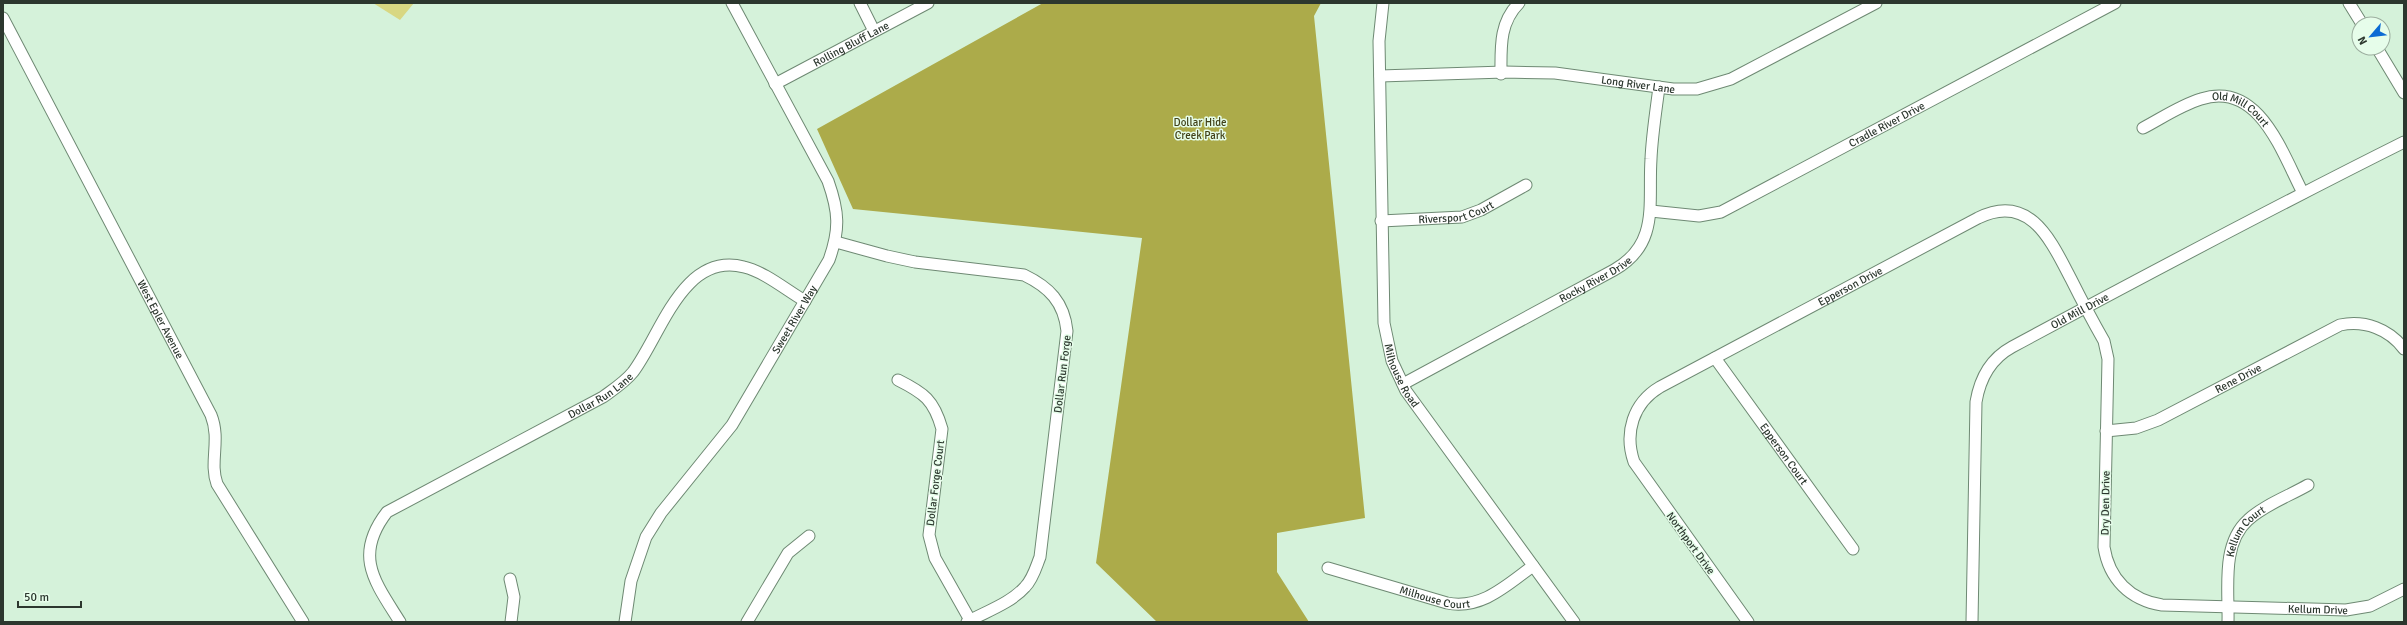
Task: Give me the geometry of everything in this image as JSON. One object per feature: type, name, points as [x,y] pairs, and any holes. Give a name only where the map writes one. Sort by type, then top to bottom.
[{"type":"street","name":"Sweet River Way","points":[[625,622],[631,581],[646,537],[662,513],[732,425],[829,260],[836,242],[837,216],[836,204],[832,193],[732,3]]},
{"type":"street","points":[[860,3],[874,31]]},
{"type":"street","name":"Rolling Bluff Lane","points":[[775,84],[928,3]]},
{"type":"street","name":"Milhouse Road","points":[[1383,3],[1379,32],[1381,221],[1384,323],[1392,361],[1403,384],[1574,622]]},
{"type":"street","points":[[1501,74],[1503,28],[1510,14],[1519,3]]},
{"type":"street","name":"Long River Lane","points":[[1380,76],[1555,73],[1659,87],[1693,89],[1722,83],[1876,3]]},
{"type":"street","name":"Cradle River Drive","points":[[1651,211],[1699,216],[1721,212],[2115,3]]},
{"type":"street","points":[[2349,3],[2357,16]]},
{"type":"street","name":"West Epler Avenue","points":[[3,18],[211,415],[217,440],[214,472],[217,484],[303,622]]},
{"type":"street","points":[[2381,56],[2404,93]]},
{"type":"street","name":"Rocky River Drive","points":[[1403,384],[1618,268],[1632,256],[1640,245],[1649,224],[1651,211],[1651,159],[1659,87]]},
{"type":"street","name":"Old Mill Court","points":[[2143,128],[2200,99],[2215,96],[2239,100],[2253,108],[2267,123],[2303,193]]},
{"type":"street","name":"Old Mill Drive","points":[[1972,622],[1976,406],[1980,383],[1990,365],[2005,352],[2086,308],[2303,193],[2404,142]]},
{"type":"street","name":"Riversport Court","points":[[1381,221],[1462,217],[1481,210],[1526,185]]},
{"type":"street","name":"Epperson Drive","points":[[1635,464],[1629,443],[1632,419],[1642,402],[1656,389],[1978,218],[1996,212],[2008,212],[2024,216],[2041,227],[2050,240],[2086,308]]},
{"type":"street","name":"Dollar Run Forge","points":[[836,242],[915,262],[1024,275],[1040,283],[1052,293],[1066,318],[1067,331],[1040,557],[1025,588],[968,621]]},
{"type":"street","name":"Dollar Run Lane","points":[[400,622],[376,583],[370,566],[370,540],[377,526],[387,512],[603,397],[622,384],[641,360],[684,287],[698,275],[714,268],[729,265],[743,267],[756,272],[805,301]]},
{"type":"street","name":"Dry Den Drive","points":[[2086,308],[2104,340],[2108,359],[2104,547],[2108,566],[2113,576],[2127,591],[2151,603],[2228,606]]},
{"type":"street","name":"Rene Drive","points":[[2106,431],[2136,428],[2158,420],[2332,328],[2351,323],[2369,325],[2391,336],[2404,349]]},
{"type":"street","name":"Epperson Court","points":[[1715,358],[1853,549]]},
{"type":"street","name":"Dollar Forge Court","points":[[898,380],[922,392],[938,414],[942,429],[929,535],[935,558],[968,621]]},
{"type":"street","name":"Northport Drive","points":[[1635,464],[1748,622]]},
{"type":"street","name":"Kellum Court","points":[[2228,622],[2230,552],[2239,530],[2257,513],[2308,485]]},
{"type":"street","points":[[747,622],[788,553],[808,536]]},
{"type":"street","name":"Milhouse Court","points":[[1328,568],[1447,603],[1464,604],[1490,596],[1533,566]]},
{"type":"street","points":[[510,578],[514,597],[511,622]]},
{"type":"street","name":"Kellum Drive","points":[[2228,606],[2353,610],[2376,603],[2404,589]]},
{"type":"shaded area","points":[[373,3],[414,3],[400,20]]},
{"type":"green space","name":"Dollar Hide Creek Park","points":[[1043,3],[1321,3],[1314,16],[1365,518],[1277,533],[1277,572],[1309,622],[1157,622],[1096,563],[1142,238],[853,209],[817,129]]}]
